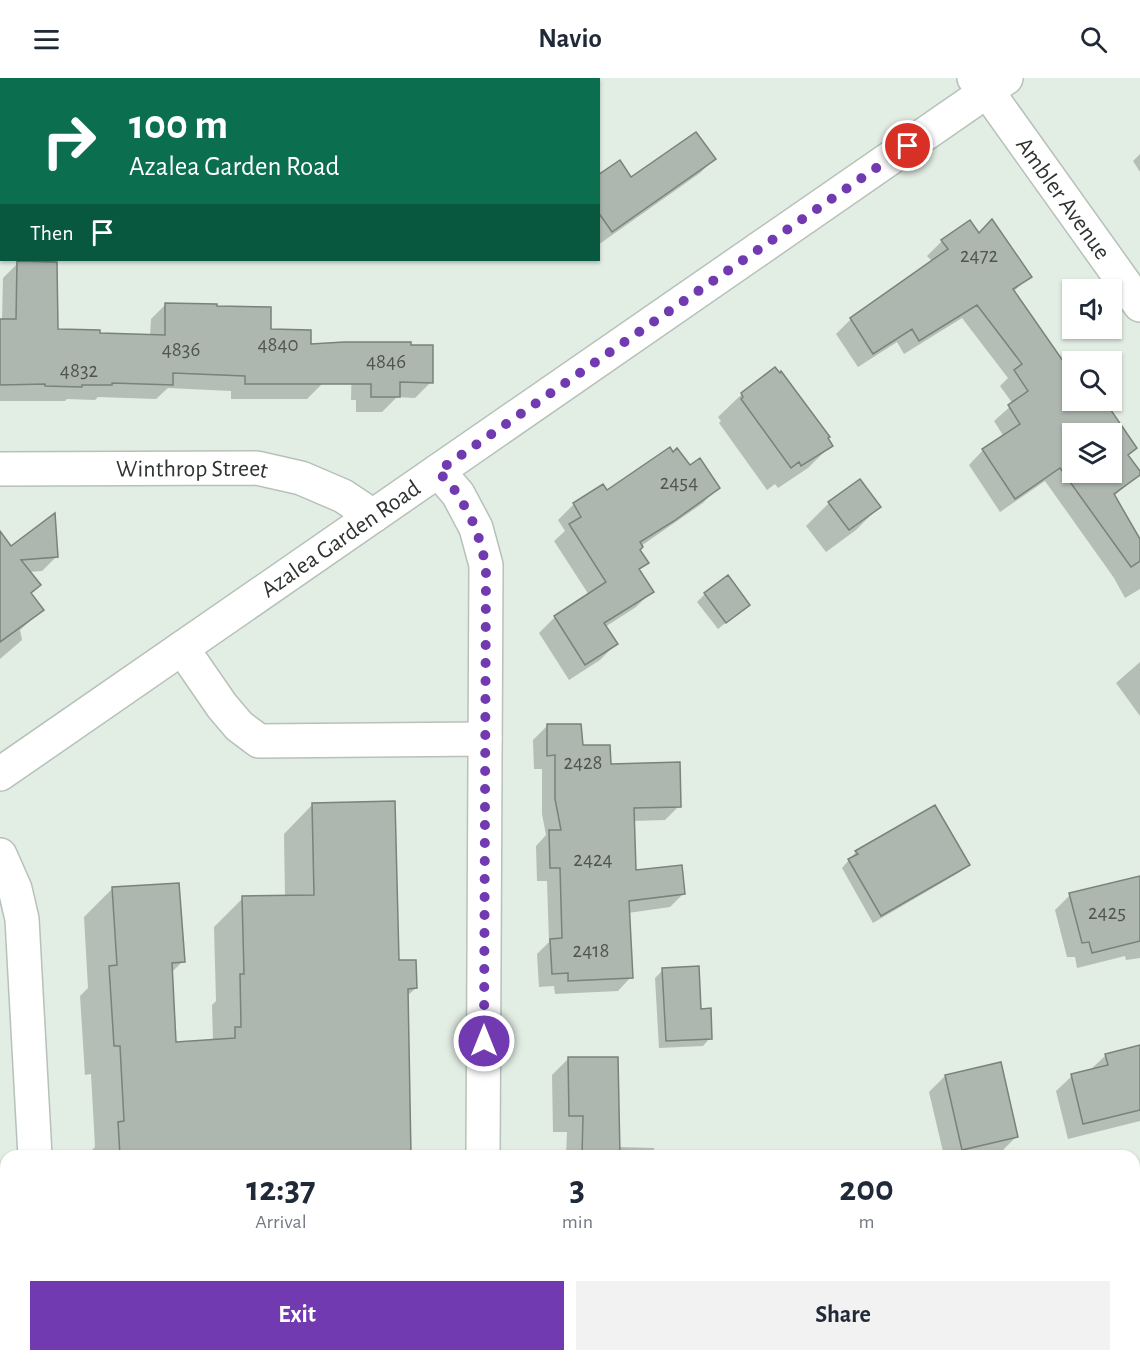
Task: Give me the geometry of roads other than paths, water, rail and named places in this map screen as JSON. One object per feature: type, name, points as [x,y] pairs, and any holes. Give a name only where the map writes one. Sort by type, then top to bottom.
[{"type":"street","name":"Ambler Avenue","points":[[989,82],[1140,305]]},
{"type":"street","name":"Azalea Garden Road","points":[[0,774],[438,471],[989,82]]},
{"type":"street","name":"Winthrop Street","points":[[0,469],[258,468],[301,478],[343,496],[373,516]]},
{"type":"street","points":[[438,471],[458,494],[476,528],[486,565],[483,1150]]},
{"type":"street","points":[[182,648],[222,706],[239,726],[259,741],[485,740]]},
{"type":"street","points":[[0,855],[15,889],[22,919],[35,1150]]}]
